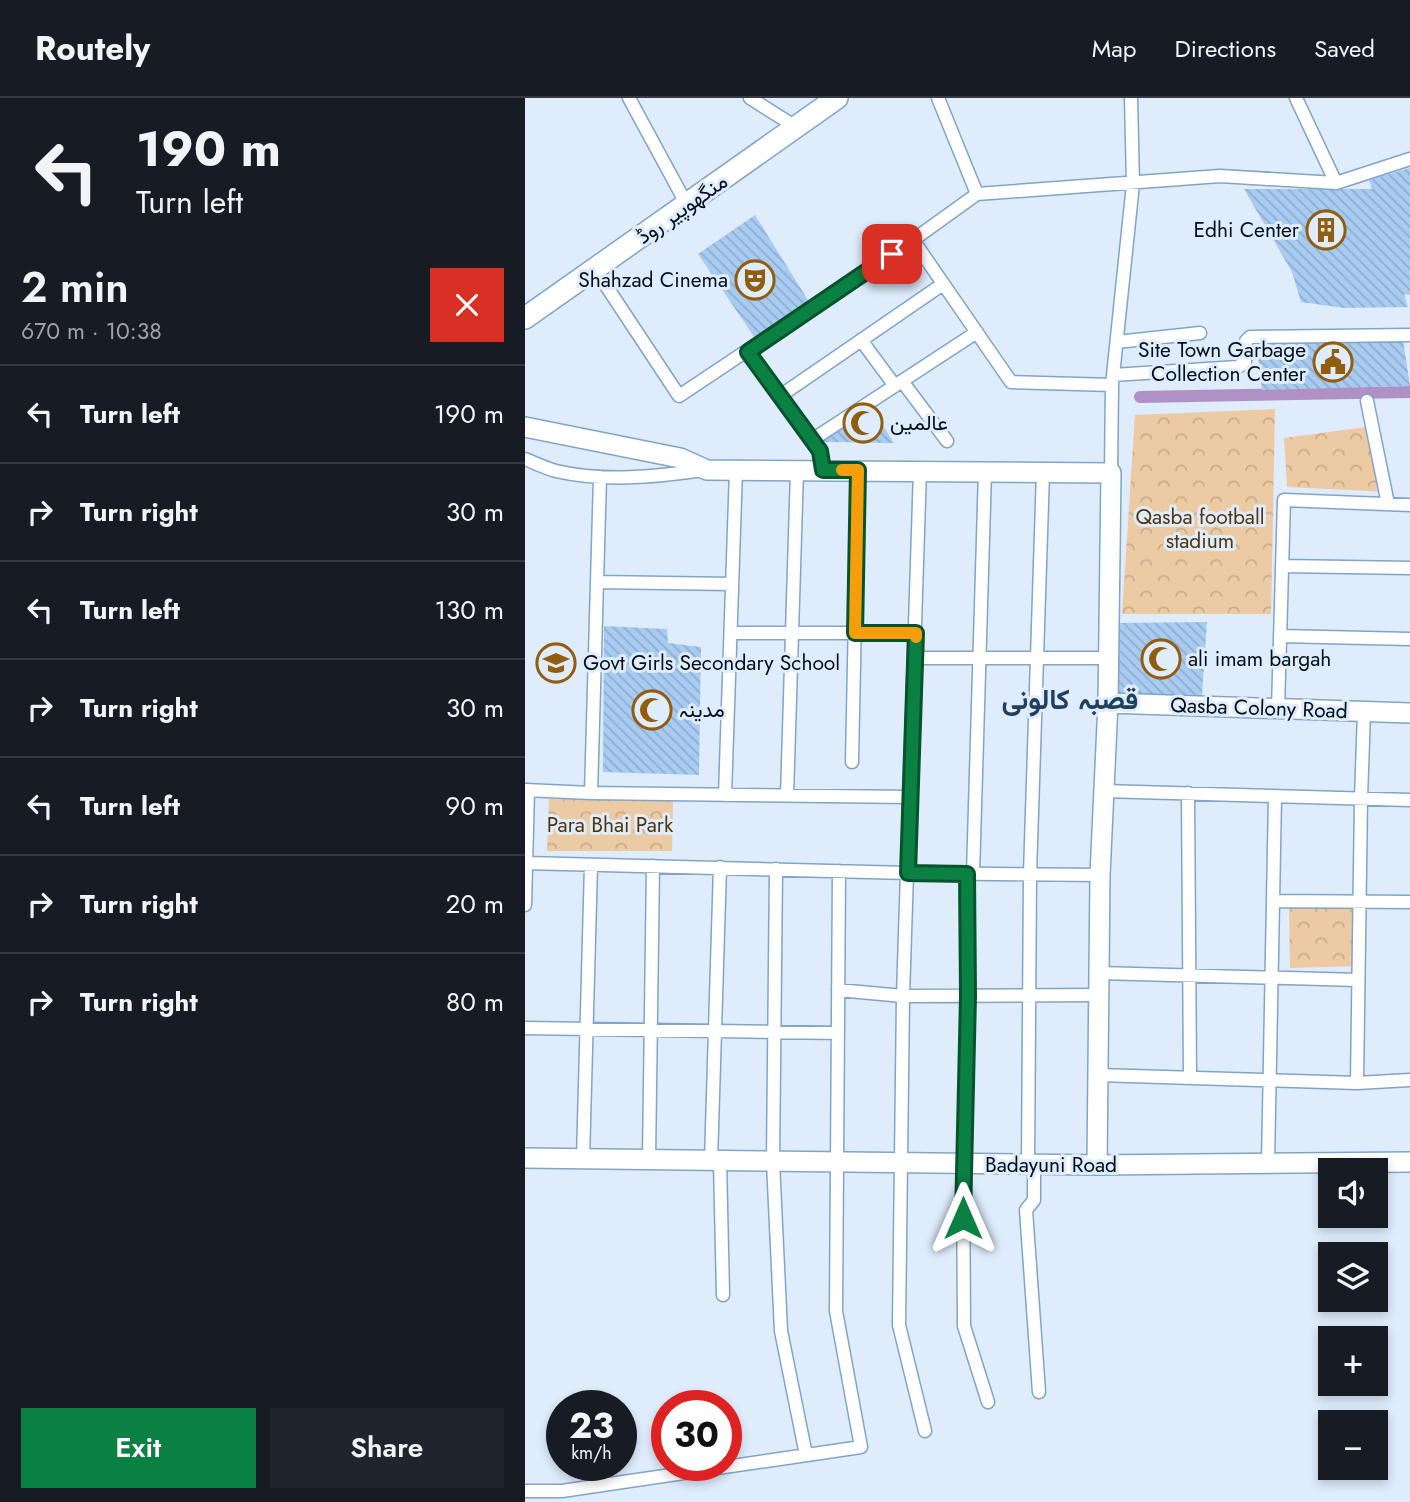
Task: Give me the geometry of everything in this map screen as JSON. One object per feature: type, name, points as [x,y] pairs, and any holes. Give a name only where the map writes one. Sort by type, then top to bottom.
[{"type":"main road","name":"منگھوپیر روڈ","points":[[525,318],[837,98]]},
{"type":"street","points":[[629,98],[687,205]]},
{"type":"street","points":[[750,98],[796,127]]},
{"type":"street","points":[[937,98],[977,194]]},
{"type":"street","points":[[1097,1166],[1100,874],[1108,703],[1113,380],[1133,184],[1131,98]]},
{"type":"street","points":[[1296,98],[1336,183]]},
{"type":"street","points":[[595,269],[679,396],[748,352],[977,194],[1220,176],[1336,183],[1410,159]]},
{"type":"street","points":[[913,240],[1011,382],[1113,380],[1238,368],[1245,362],[1246,341],[1250,337],[1410,335]]},
{"type":"street","points":[[780,396],[943,284]]},
{"type":"street","points":[[812,440],[977,332]]},
{"type":"street","points":[[1117,342],[1200,333]]},
{"type":"street","points":[[861,340],[947,441]]},
{"type":"street","points":[[748,352],[820,451],[823,470]]},
{"type":"street","points":[[1367,401],[1388,504]]},
{"type":"street","points":[[525,428],[680,458],[707,470]]},
{"type":"street","points":[[525,459],[555,471],[600,477],[668,476],[707,470],[1111,473]]},
{"type":"street","points":[[725,795],[736,470]]},
{"type":"street","points":[[787,796],[797,470]]},
{"type":"street","points":[[852,762],[858,470]]},
{"type":"street","points":[[920,470],[903,996],[899,1325],[925,1431]]},
{"type":"street","points":[[985,471],[970,874],[963,1164],[964,1326],[988,1402]]},
{"type":"street","points":[[1039,1392],[1026,1210],[1034,1200],[1031,1165],[1030,874],[1043,472]]},
{"type":"street","points":[[591,793],[600,477]]},
{"type":"street","points":[[1278,709],[1284,500],[1410,505]]},
{"type":"street","points":[[1282,566],[1410,568]]},
{"type":"street","points":[[597,582],[732,584]]},
{"type":"street","points":[[731,633],[916,633]]},
{"type":"street","points":[[1280,636],[1410,639]]},
{"type":"street","points":[[915,658],[1108,659]]},
{"type":"street","name":"Qasba Colony Road","points":[[1108,703],[1410,713]]},
{"type":"street","points":[[1357,1083],[1364,712]]},
{"type":"street","points":[[525,905],[526,790],[911,797]]},
{"type":"street","points":[[1104,791],[1410,800]]},
{"type":"street","points":[[1188,793],[1190,1078]]},
{"type":"street","points":[[1268,1164],[1275,796]]},
{"type":"street","points":[[526,863],[908,873],[1100,874]]},
{"type":"street","points":[[583,1159],[591,864]]},
{"type":"street","points":[[649,1160],[653,866]]},
{"type":"street","points":[[720,867],[715,1031],[716,1161],[723,1295]]},
{"type":"street","points":[[776,869],[773,1162],[781,1331],[806,1455]]},
{"type":"street","points":[[525,1491],[562,1491],[861,1447],[836,1311],[839,871]]},
{"type":"street","points":[[1273,901],[1410,902]]},
{"type":"street","points":[[1099,973],[1358,980]]},
{"type":"street","points":[[838,990],[903,996],[1099,995]]},
{"type":"street","points":[[525,1028],[838,1033]]},
{"type":"street","points":[[1098,1075],[1357,1083],[1410,1080]]},
{"type":"street","name":"Badayuni Road","points":[[525,1158],[1097,1166],[1410,1162]]},
{"type":"green space","name":"Qasba football stadium","points":[[1275,409],[1271,614],[1122,614],[1135,415]]},
{"type":"green space","points":[[1373,426],[1389,492],[1287,487],[1284,438]]},
{"type":"green space","name":"Para Bhai Park","points":[[549,799],[673,800],[672,851],[547,851]]},
{"type":"green space","points":[[1289,904],[1357,907],[1358,966],[1290,968]]},
{"type":"building","name":"Edhi Center","points":[[1410,168],[1410,295],[1404,294],[1408,307],[1344,308],[1301,302],[1292,272],[1244,189],[1372,189],[1369,180]]},
{"type":"building","name":"Shahzad Cinema","points":[[755,215],[811,305],[757,341],[698,254]]},
{"type":"building","name":"Site Town Garbage Collection Center","points":[[1403,340],[1410,386],[1262,390],[1256,341]]},
{"type":"building","name":"عالمین","points":[[871,407],[894,443],[825,442],[821,438]]},
{"type":"building","name":"ali imam bargah","points":[[1207,622],[1202,695],[1118,694],[1119,623]]},
{"type":"building","name":"مدینہ","points":[[604,626],[667,629],[668,643],[701,647],[699,775],[603,772]]},
{"type":"waterway","points":[[1140,397],[1410,392]]},
{"type":"slow traffic","points":[[842,470],[858,470],[855,633],[916,633],[916,637]]},
{"type":"place","name":"Edhi Center","points":[[1326,230]]},
{"type":"place","name":"Shahzad Cinema","points":[[755,280]]},
{"type":"place","name":"Site Town Garbage Collection Center","points":[[1333,362]]},
{"type":"place","name":"عالمین","points":[[863,423]]},
{"type":"place","name":"ali imam bargah","points":[[1161,659]]},
{"type":"place","name":"Govt Girls Secondary School","points":[[556,663]]},
{"type":"place","name":"مدینہ","points":[[652,710]]},
{"type":"district","name":"قصبہ کالونی","points":[[1070,699]]},
{"type":"route","points":[[892,254],[748,352],[820,451],[823,470],[858,470],[855,633],[916,633],[908,873],[967,874],[968,996],[963,1218]]}]
